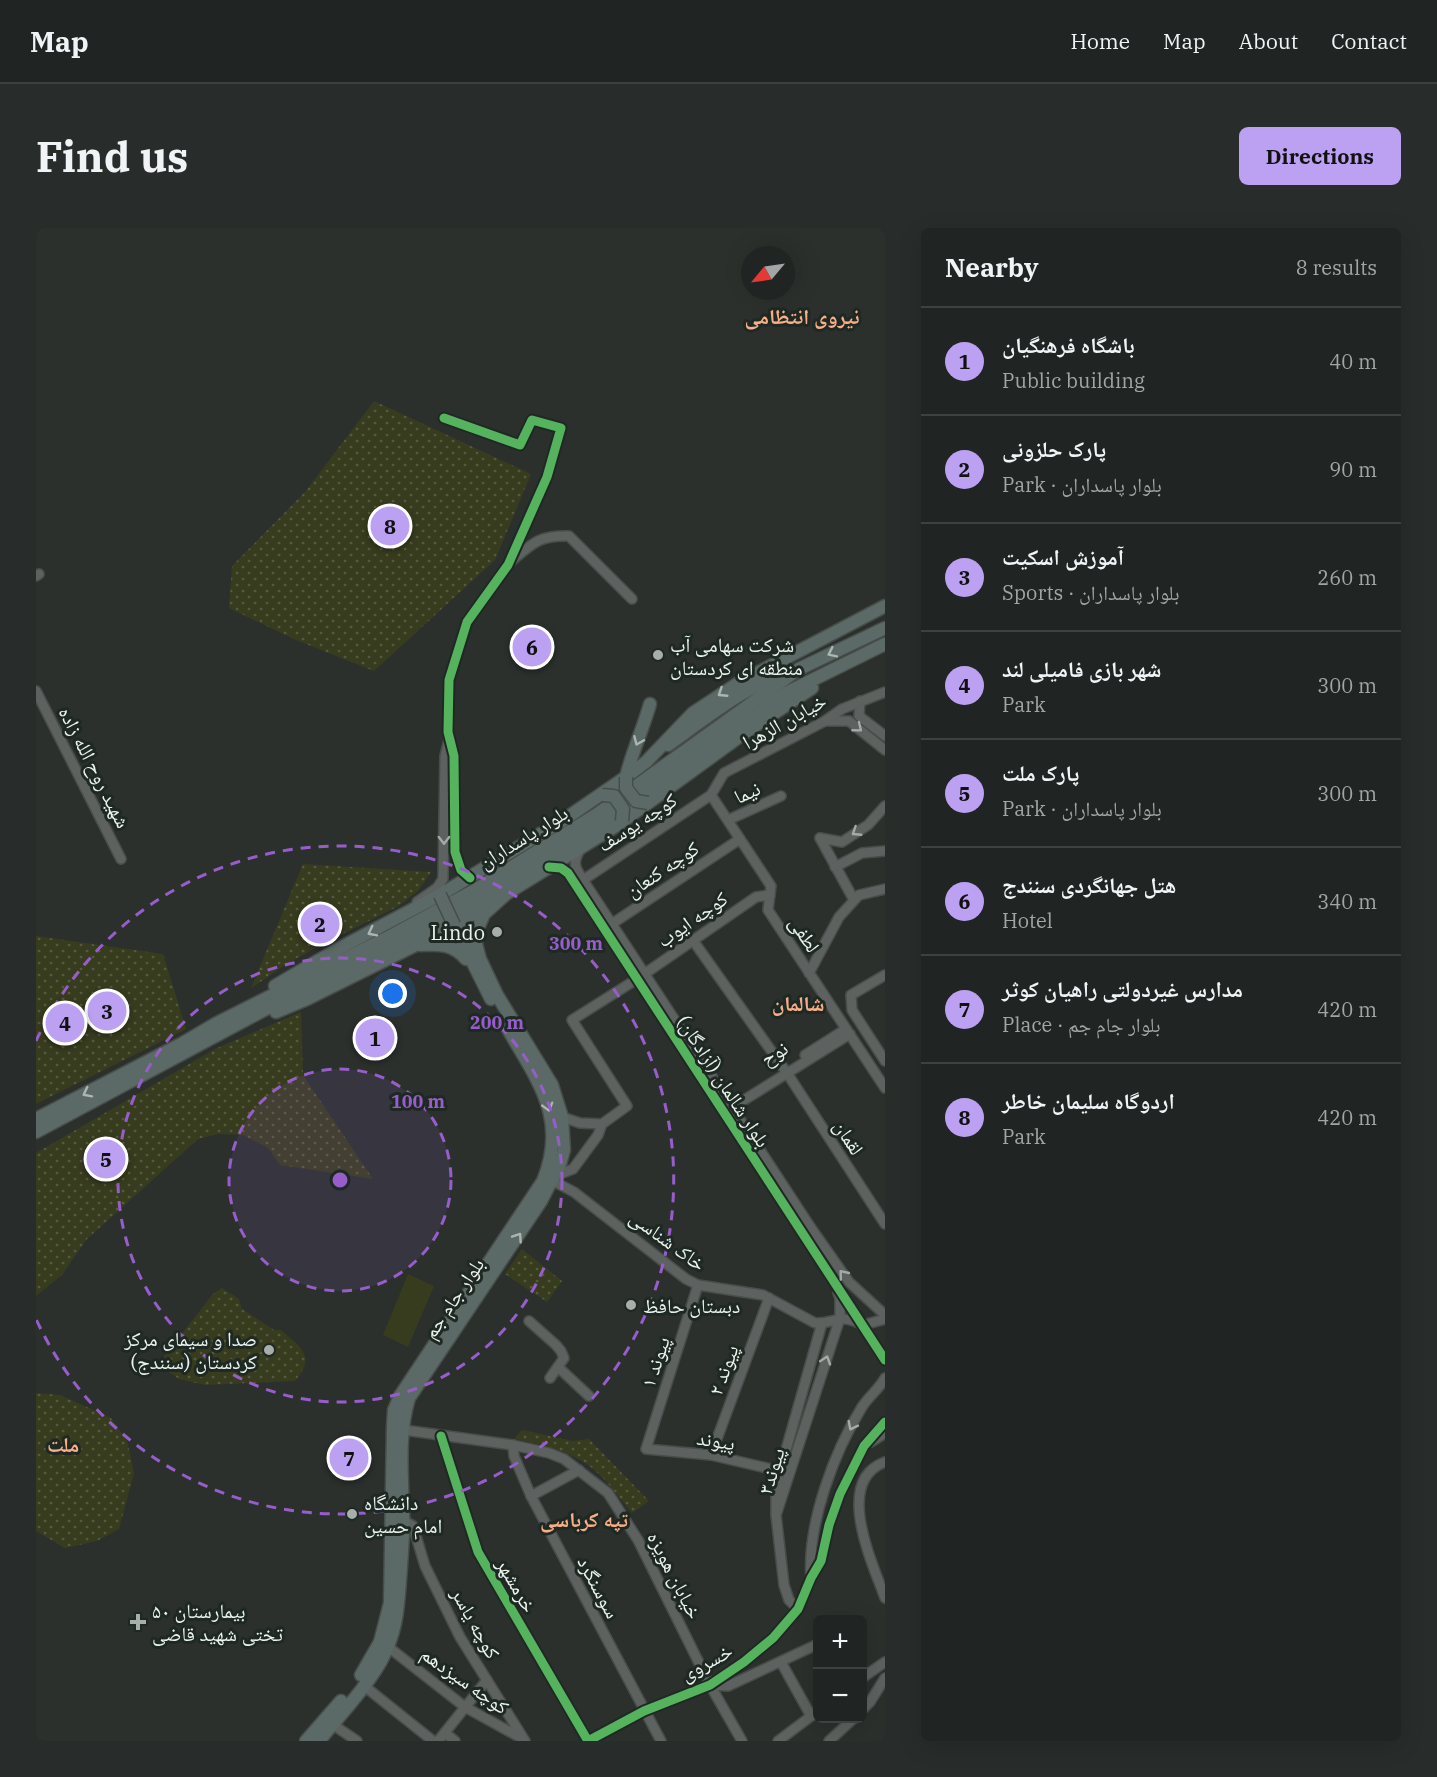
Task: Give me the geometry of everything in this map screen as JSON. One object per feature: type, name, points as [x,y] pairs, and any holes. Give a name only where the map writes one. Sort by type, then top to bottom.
[{"type":"main road","points":[[646,762],[687,719],[716,697],[885,606]]},
{"type":"main road","name":"بلوار پاسداران","points":[[36,1132],[219,1028],[418,921],[527,858],[597,814],[799,669],[885,628]]},
{"type":"main road","name":"بلوار پاسداران","points":[[36,1119],[183,1043],[307,987],[407,938],[524,872],[603,822],[777,699],[819,675],[885,644]]},
{"type":"main road","points":[[219,1028],[307,999],[454,925],[622,821],[743,734],[830,677],[847,662]]},
{"type":"main road","points":[[219,1028],[293,974],[470,878],[602,795],[703,720],[748,692],[780,674],[799,669]]},
{"type":"main road","points":[[648,803],[636,801],[626,788],[626,777],[650,704]]},
{"type":"main road","points":[[602,795],[614,796],[623,809],[622,821]]},
{"type":"main road","name":"بلوار جام جم","points":[[306,1741],[364,1672],[380,1642],[387,1621],[391,1578],[394,1410],[400,1396],[543,1181],[548,1168],[554,1140],[537,1069],[497,995],[480,959],[476,944],[478,928],[484,914],[506,894]]},
{"type":"main road","name":"بلوار جام جم","points":[[319,1741],[382,1659],[396,1623],[400,1603],[404,1414],[409,1398],[518,1238],[554,1178],[564,1150],[562,1117],[552,1085],[512,1037],[475,970],[440,895]]},
{"type":"main road","points":[[416,945],[441,945],[454,948],[475,970]]},
{"type":"street","points":[[398,918],[437,888],[442,879],[454,756],[449,740],[449,680],[467,622],[508,565],[547,477],[561,428],[532,420],[520,445],[444,418]]},
{"type":"street","points":[[508,565],[534,542],[551,536],[569,536],[632,599]]},
{"type":"street","name":"شهید روح الله زاده","points":[[36,691],[121,859]]},
{"type":"street","name":"خیابان الزهرا","points":[[711,795],[724,774],[825,721],[842,709],[885,692]]},
{"type":"street","points":[[860,701],[859,716],[885,736]]},
{"type":"street","points":[[825,721],[849,721],[885,750]]},
{"type":"street","name":"لطفی","points":[[711,795],[771,886],[768,910],[885,1088]]},
{"type":"street","name":"کوچه یوسف","points":[[583,880],[711,795]]},
{"type":"street","name":"نیما","points":[[728,820],[781,796]]},
{"type":"street","points":[[854,900],[820,838],[842,842],[868,825],[885,806]]},
{"type":"street","points":[[449,816],[455,852],[461,870],[470,878]]},
{"type":"street","name":"کوچه کنعان","points":[[608,927],[740,839]]},
{"type":"street","name":"بلوار شالمان (آزادگان)","points":[[581,848],[575,859],[575,867],[608,927]]},
{"type":"street","points":[[835,867],[862,853],[885,851]]},
{"type":"street","name":"بلوار شالمان (آزادگان)","points":[[549,867],[561,868],[568,873],[608,927],[780,1190],[836,1285],[885,1360]]},
{"type":"street","points":[[809,973],[839,917],[854,900],[859,895],[885,889]]},
{"type":"street","name":"کوچه ایوب","points":[[602,1125],[627,1106],[572,1020],[640,977],[756,897],[770,895]]},
{"type":"street","name":"لقمان","points":[[692,939],[785,1071],[885,1224]]},
{"type":"street","points":[[885,975],[851,995],[852,1010],[885,1061]]},
{"type":"street","points":[[726,1108],[848,1032]]},
{"type":"street","points":[[554,1178],[573,1169],[598,1135],[602,1125],[580,1123],[562,1117]]},
{"type":"street","name":"خاک شناسی","points":[[554,1178],[686,1279],[698,1285],[769,1298],[815,1323],[822,1323]]},
{"type":"street","name":"بلوار شالمان (آزادگان)","points":[[780,1190],[849,1282],[885,1315]]},
{"type":"street","name":"پیوند ۱","points":[[646,1449],[698,1285]]},
{"type":"street","points":[[836,1285],[840,1298],[840,1318]]},
{"type":"street","name":"پیوند ۲","points":[[711,1455],[769,1298]]},
{"type":"street","points":[[822,1323],[840,1318],[850,1319],[863,1325],[885,1320]]},
{"type":"street","name":"پیوند۳","points":[[776,1515],[783,1500],[791,1467],[840,1318]]},
{"type":"street","points":[[529,1321],[561,1351],[564,1358],[550,1378]]},
{"type":"street","name":"پیوند۳","points":[[776,1515],[776,1493],[780,1471],[822,1323]]},
{"type":"street","points":[[558,1367],[589,1396]]},
{"type":"street","points":[[811,1578],[810,1562],[816,1525],[837,1459],[864,1404],[885,1378]]},
{"type":"street","name":"خسروی","points":[[588,1741],[645,1711],[710,1685],[744,1662],[773,1638],[798,1609],[821,1561],[829,1525],[840,1494],[864,1446],[885,1422]]},
{"type":"street","name":"خیابان هویزه","points":[[404,1430],[513,1445],[549,1453],[564,1459],[608,1493],[638,1540],[710,1685],[742,1741]]},
{"type":"street","points":[[864,1446],[885,1433]]},
{"type":"street","name":"خرمشهر","points":[[441,1436],[478,1552],[588,1741]]},
{"type":"street","name":"سوسنگرد","points":[[513,1445],[514,1456],[531,1496],[661,1741]]},
{"type":"street","name":"پیوند","points":[[646,1449],[711,1455],[780,1471]]},
{"type":"street","points":[[885,1462],[867,1473],[862,1484],[860,1504],[864,1542],[885,1598]]},
{"type":"street","points":[[531,1496],[579,1470]]},
{"type":"street","points":[[776,1515],[784,1585],[789,1600],[798,1609]]},
{"type":"street","name":"کوچه یاسر","points":[[403,1520],[413,1526],[425,1566],[460,1637],[525,1741]]},
{"type":"street","name":"کوچه سیزدهم","points":[[387,1646],[465,1707],[525,1741]]},
{"type":"street","points":[[710,1685],[728,1686],[813,1646]]},
{"type":"street","points":[[781,1662],[813,1712]]},
{"type":"street","points":[[867,1675],[885,1662]]},
{"type":"street","points":[[867,1703],[885,1678]]},
{"type":"street","points":[[455,1741],[441,1737],[487,1680]]},
{"type":"street","points":[[363,1685],[433,1741]]},
{"type":"street","points":[[778,1741],[813,1715]]},
{"type":"street","points":[[830,1741],[850,1723]]},
{"type":"street","points":[[332,1724],[357,1741]]},
{"type":"green space","points":[[374,401],[531,474],[495,560],[374,671],[296,640],[229,608],[232,566],[305,492]]},
{"type":"green space","points":[[303,864],[431,872],[418,891],[397,907],[290,962],[251,988]]},
{"type":"green space","points":[[36,936],[163,954],[186,1029],[36,1104]]},
{"type":"green space","points":[[301,1012],[303,1075],[373,1179],[280,1165],[268,1148],[243,1135],[218,1134],[198,1139],[86,1240],[62,1275],[36,1296],[36,1153],[215,1049]]},
{"type":"green space","points":[[522,1249],[562,1281],[547,1302],[505,1274]]},
{"type":"green space","points":[[408,1274],[434,1286],[408,1347],[383,1335]]},
{"type":"green space","points":[[222,1288],[239,1299],[242,1309],[274,1330],[281,1330],[300,1347],[305,1358],[305,1365],[295,1381],[205,1385],[179,1379],[158,1364],[213,1294]]},
{"type":"green space","points":[[36,1393],[60,1395],[111,1418],[127,1441],[134,1473],[119,1529],[97,1541],[65,1548],[36,1531]]},
{"type":"green space","points":[[522,1430],[573,1441],[589,1439],[649,1501],[632,1513],[608,1484],[588,1465],[556,1449],[514,1439]]},
{"type":"cycle path","points":[[444,418],[520,445],[532,420],[561,428],[547,477],[508,565],[467,622],[449,680],[448,732],[454,756],[455,852],[461,870],[470,878]]},
{"type":"cycle path","points":[[549,867],[561,868],[568,873],[885,1360]]},
{"type":"cycle path","points":[[441,1436],[478,1552],[588,1741],[644,1711],[710,1685],[744,1662],[773,1638],[798,1609],[821,1561],[829,1525],[840,1494],[864,1446],[885,1422]]},
{"type":"place","name":"اردوگاه سلیمان خاطر","points":[[390,526]]},
{"type":"place","name":"هتل جهانگردی سنندج","points":[[532,647]]},
{"type":"place","name":"شرکت سهامی آب منطقه ای کردستان","points":[[658,655]]},
{"type":"place","name":"پارک حلزونی","points":[[320,924]]},
{"type":"place","name":"Lindo","points":[[497,932]]},
{"type":"place","name":"آموزش اسکیت","points":[[107,1011]]},
{"type":"place","name":"شهر بازی فامیلی لند","points":[[65,1023]]},
{"type":"place","name":"باشگاه فرهنگیان","points":[[375,1038]]},
{"type":"place","name":"پارک ملت","points":[[106,1159]]},
{"type":"place","name":"دبستان حافظ","points":[[631,1305]]},
{"type":"place","name":"صدا و سیمای مرکز کردستان (سنندج)","points":[[269,1350]]},
{"type":"place","name":"مدارس غیردولتی راهیان کوثر","points":[[349,1458]]},
{"type":"place","name":"دانشگاه امام حسین","points":[[352,1514]]},
{"type":"place","name":"بیمارستان ۵۰ تختی شهید قاضی","points":[[138,1622]]},
{"type":"district","name":"نیروی انتظامی","points":[[802,316]]},
{"type":"district","name":"شالمان","points":[[798,1003]]},
{"type":"district","name":"ملت","points":[[63,1444]]},
{"type":"district","name":"تپه کرباسی","points":[[584,1519]]}]
